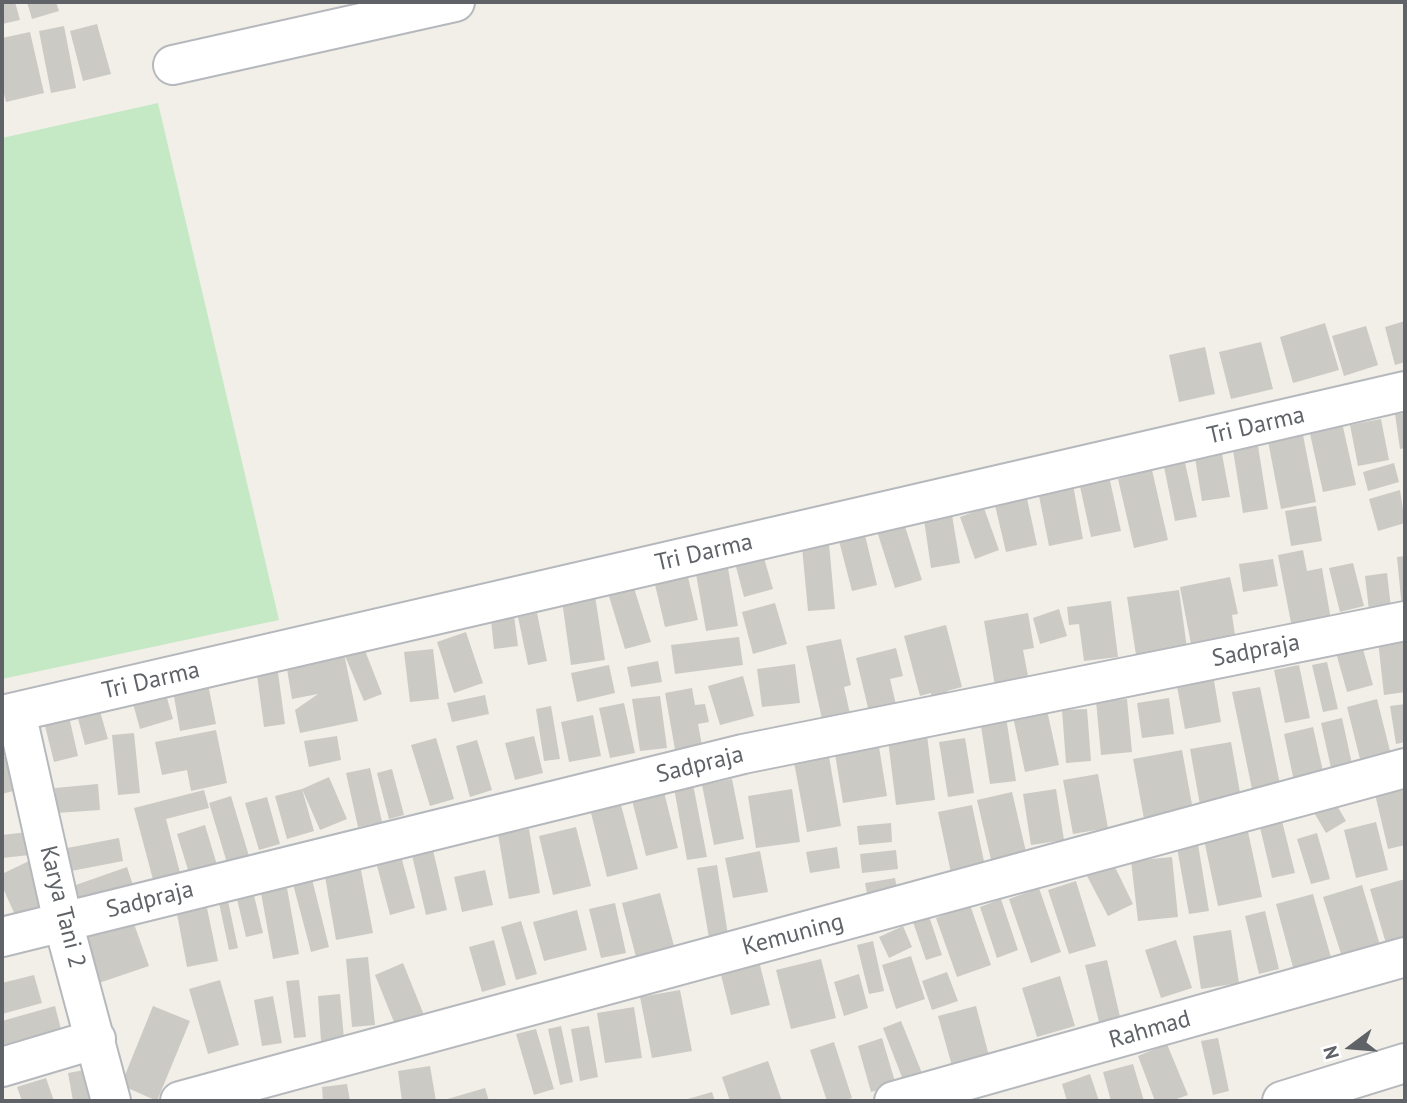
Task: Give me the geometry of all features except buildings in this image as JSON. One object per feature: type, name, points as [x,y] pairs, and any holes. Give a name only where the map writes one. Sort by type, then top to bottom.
[{"type":"street","points":[[173,65],[455,2]]},
{"type":"street","name":"Tri Darma","points":[[9,713],[1405,391]]},
{"type":"street","name":"Sadpraja","points":[[2,937],[743,754],[1405,621]]},
{"type":"street","name":"Karya Tani 2","points":[[9,713],[111,1101]]},
{"type":"street","name":"Kemuning","points":[[180,1101],[1405,768]]},
{"type":"street","name":"Rahmad","points":[[894,1101],[1405,957]]},
{"type":"street","points":[[2,1068],[96,1039]]},
{"type":"street","points":[[1282,1101],[1405,1063]]},
{"type":"green space","points":[[158,103],[279,620],[2,679],[2,138]]}]
